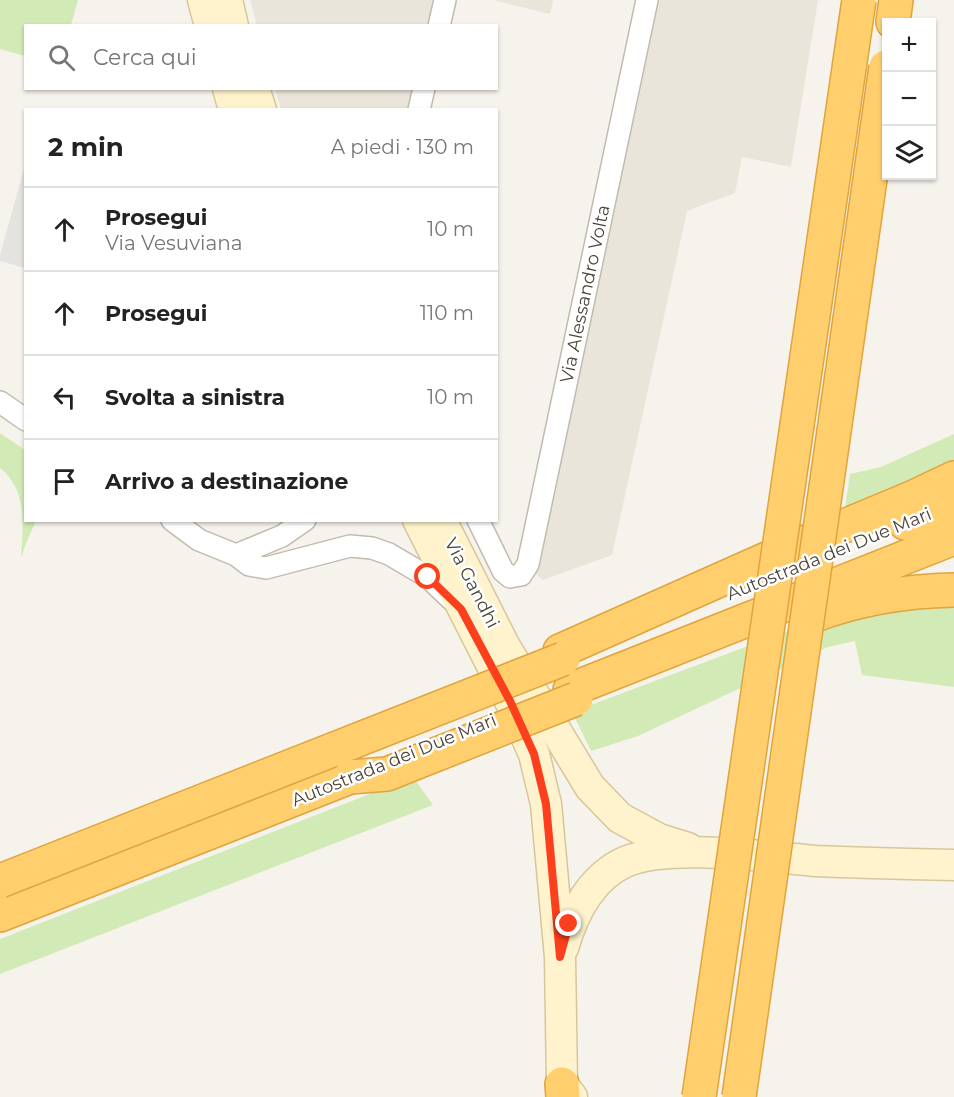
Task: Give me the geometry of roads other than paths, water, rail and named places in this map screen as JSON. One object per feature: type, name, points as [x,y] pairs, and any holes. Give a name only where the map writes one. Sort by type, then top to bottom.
[{"type":"highway","points":[[699,1097],[859,0]]},
{"type":"highway","points":[[894,18],[896,0]]},
{"type":"highway","points":[[739,1097],[885,72]]},
{"type":"highway","points":[[561,655],[787,550],[954,478]]},
{"type":"highway","name":"Autostrada dei Due Mari","points":[[0,881],[378,732],[561,655],[954,504]]},
{"type":"highway","name":"Autostrada dei Due Mari","points":[[0,915],[350,777],[387,774],[954,538]]},
{"type":"highway","points":[[573,695],[703,657],[867,598],[918,590],[954,590]]},
{"type":"street","points":[[203,0],[209,24]]},
{"type":"street","points":[[227,0],[233,24]]},
{"type":"street","points":[[439,24],[445,0]]},
{"type":"street","name":"Via Alessandro Volta","points":[[479,522],[502,571],[510,577],[521,575],[528,564],[647,0]]},
{"type":"street","points":[[229,90],[233,108]]},
{"type":"street","points":[[255,90],[260,108]]},
{"type":"street","points":[[419,108],[424,90]]},
{"type":"street","points":[[0,402],[24,419]]},
{"type":"street","points":[[175,522],[199,540],[236,555],[249,565],[266,568],[350,546],[372,548],[389,554],[428,577],[461,609]]},
{"type":"street","points":[[236,555],[282,536],[302,522]]},
{"type":"street","points":[[419,522],[461,609],[510,701],[534,754],[546,804],[560,957],[566,1093]]},
{"type":"street","name":"Via Gandhi","points":[[442,522],[504,645],[591,788],[620,818],[659,839],[702,853]]},
{"type":"street","points":[[560,957],[569,924],[585,895],[603,876],[623,863],[643,856],[702,853],[849,862],[954,865]]}]
